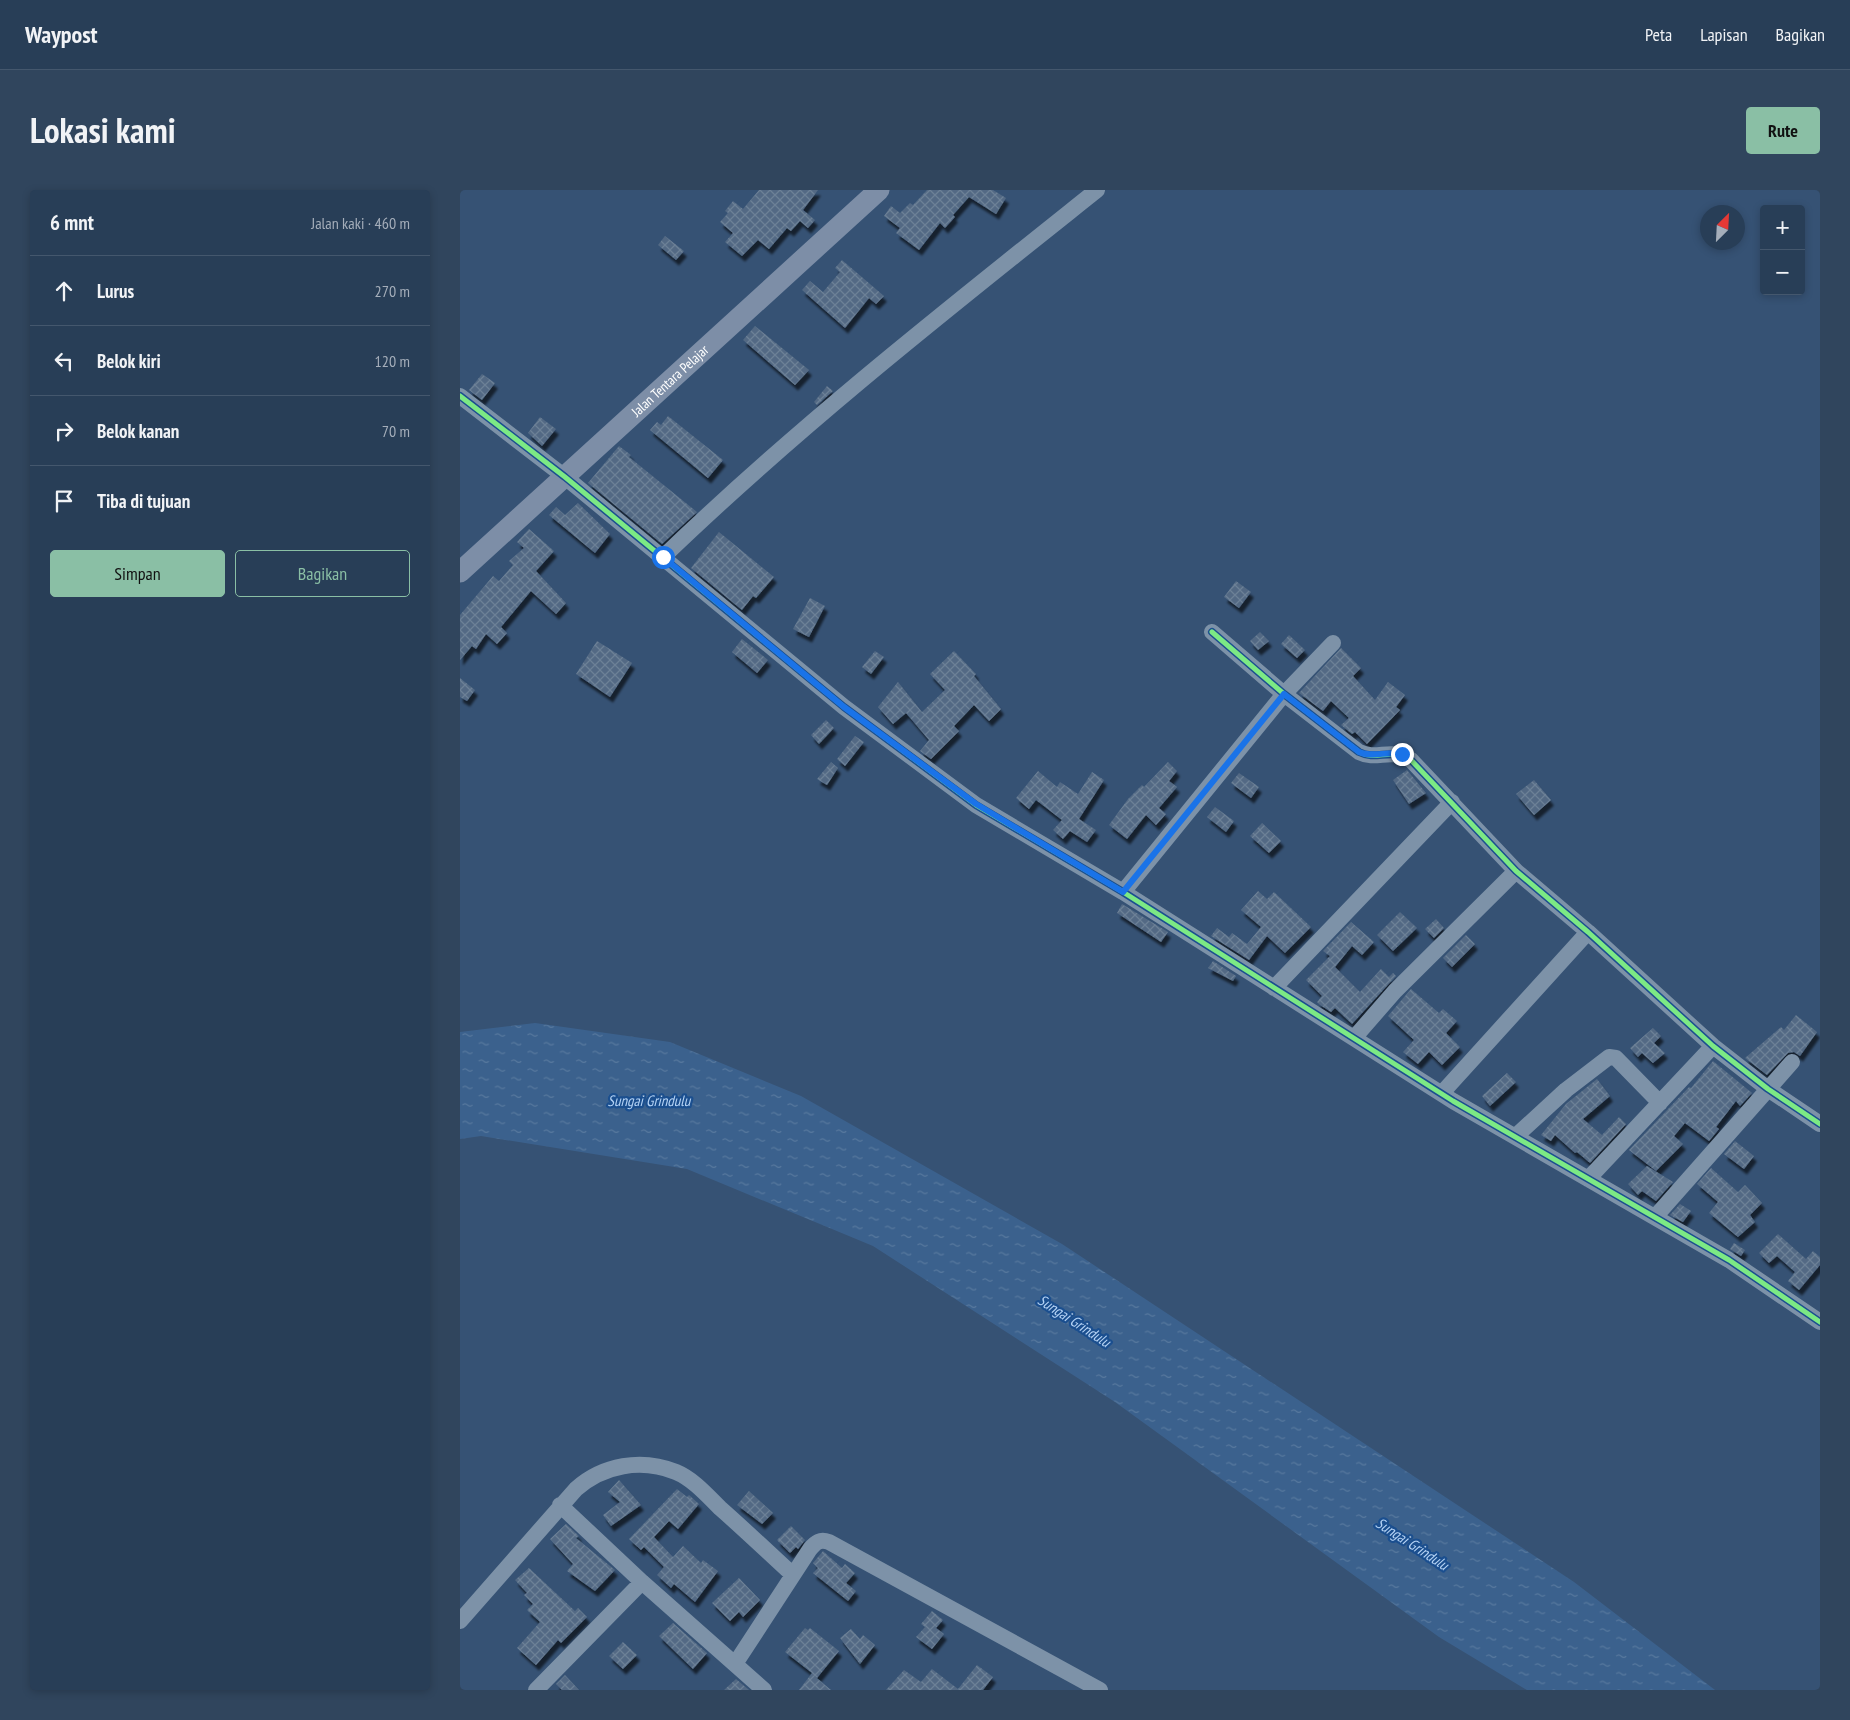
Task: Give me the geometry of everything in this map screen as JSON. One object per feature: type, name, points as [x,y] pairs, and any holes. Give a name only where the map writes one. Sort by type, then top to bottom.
[{"type":"main road","name":"Jalan Tentara Pelajar","points":[[460,572],[878,190]]},
{"type":"street","points":[[663,557],[735,488],[984,280],[1097,190]]},
{"type":"street","points":[[460,396],[565,477],[844,707],[976,804],[1123,892],[1442,1094],[1729,1260],[1820,1322]]},
{"type":"street","points":[[1212,632],[1284,694],[1359,752],[1366,755],[1394,752],[1402,754],[1424,772],[1516,870],[1714,1046],[1768,1089],[1820,1124]]},
{"type":"street","points":[[1123,892],[1284,694],[1333,643]]},
{"type":"street","points":[[1274,988],[1452,802]]},
{"type":"street","points":[[1354,1038],[1395,991],[1516,870]]},
{"type":"street","points":[[1442,1094],[1588,932]]},
{"type":"street","points":[[1588,1179],[1714,1046]]},
{"type":"street","points":[[1516,1136],[1566,1090],[1609,1057],[1616,1058],[1660,1103]]},
{"type":"street","points":[[1655,1217],[1792,1062]]},
{"type":"street","points":[[460,1621],[560,1505],[589,1477],[603,1470],[621,1466],[662,1467],[690,1480],[793,1575]]},
{"type":"street","points":[[560,1505],[642,1582],[764,1690]]},
{"type":"street","points":[[734,1664],[814,1544],[820,1541],[829,1542],[1100,1690]]},
{"type":"street","points":[[536,1690],[642,1582]]},
{"type":"water","name":"Sungai Grindulu","points":[[535,1023],[670,1042],[801,1096],[1062,1244],[1574,1582],[1715,1690],[1527,1690],[1439,1637],[1115,1402],[873,1246],[687,1169],[481,1136],[460,1139],[460,1032]]},
{"type":"building","points":[[759,190],[818,190],[803,210],[815,220],[808,228],[800,221],[791,231],[787,228],[769,249],[758,240],[742,256],[725,242],[733,233],[720,222],[728,213],[725,211],[733,201],[743,209]]},
{"type":"building","points":[[927,190],[993,190],[1006,198],[996,214],[969,197],[953,215],[955,217],[945,228],[940,223],[919,250],[896,233],[900,228],[884,216],[891,206],[900,213],[910,203],[913,205]]},
{"type":"building","points":[[665,236],[684,251],[676,260],[658,245]]},
{"type":"building","points":[[842,260],[884,296],[876,304],[869,298],[845,328],[802,290],[810,281],[823,292],[840,272],[835,268]]},
{"type":"building","points":[[755,326],[809,370],[795,385],[743,340]]},
{"type":"building","points":[[482,374],[495,383],[482,400],[469,390]]},
{"type":"building","points":[[827,386],[833,391],[817,405],[814,402]]},
{"type":"building","points":[[668,416],[723,460],[708,478],[650,430],[657,422],[661,425]]},
{"type":"building","points":[[540,417],[556,429],[542,446],[528,433]]},
{"type":"building","points":[[619,446],[631,455],[629,457],[697,512],[662,544],[588,483]]},
{"type":"building","points":[[578,503],[610,534],[595,553],[549,515],[556,507],[565,515]]},
{"type":"building","points":[[529,529],[554,551],[536,571],[566,603],[556,614],[531,591],[501,627],[507,633],[497,644],[486,634],[476,649],[472,646],[460,660],[460,615],[493,576],[499,581],[513,565],[509,561],[524,548],[517,542]]},
{"type":"building","points":[[719,532],[774,577],[756,598],[753,596],[742,610],[691,568]]},
{"type":"building","points":[[1236,581],[1251,592],[1239,608],[1224,597]]},
{"type":"building","points":[[810,598],[825,606],[809,637],[793,629]]},
{"type":"building","points":[[1260,632],[1269,641],[1258,650],[1250,641]]},
{"type":"building","points":[[1289,635],[1305,650],[1297,658],[1281,644]]},
{"type":"building","points":[[742,639],[768,660],[757,673],[732,652]]},
{"type":"building","points":[[597,641],[632,663],[610,697],[576,674]]},
{"type":"building","points":[[1341,648],[1361,668],[1353,676],[1375,700],[1388,682],[1405,695],[1396,707],[1400,710],[1367,744],[1355,732],[1352,734],[1341,725],[1349,718],[1331,701],[1323,711],[1299,693]]},
{"type":"building","points":[[875,651],[884,657],[871,674],[862,667]]},
{"type":"building","points":[[954,651],[976,674],[974,676],[1001,709],[989,721],[974,705],[954,726],[959,731],[931,759],[920,751],[929,740],[906,713],[893,724],[878,707],[898,682],[922,712],[945,690],[930,674]]},
{"type":"building","points":[[460,678],[475,690],[467,701],[460,697]]},
{"type":"building","points":[[826,720],[834,728],[819,744],[811,735]]},
{"type":"building","points":[[855,736],[864,742],[845,766],[837,759]]},
{"type":"building","points":[[831,762],[838,768],[827,785],[817,779]]},
{"type":"building","points":[[1168,762],[1177,771],[1169,781],[1177,787],[1159,808],[1166,814],[1156,825],[1146,815],[1127,839],[1109,825],[1128,799],[1142,785],[1144,787]]},
{"type":"building","points":[[1407,770],[1426,793],[1409,804],[1393,780]]},
{"type":"building","points":[[1038,771],[1057,787],[1060,782],[1078,794],[1092,772],[1104,780],[1079,819],[1096,830],[1087,842],[1070,831],[1063,839],[1053,830],[1062,820],[1036,800],[1029,809],[1016,798]]},
{"type":"building","points":[[1239,773],[1259,787],[1251,798],[1231,783]]},
{"type":"building","points":[[1534,780],[1551,800],[1534,815],[1516,794]]},
{"type":"building","points":[[1215,807],[1234,821],[1226,832],[1207,817]]},
{"type":"building","points":[[1262,823],[1281,841],[1269,853],[1250,836]]},
{"type":"building","points":[[1258,891],[1267,899],[1274,892],[1311,927],[1285,953],[1267,936],[1249,960],[1211,936],[1217,928],[1229,937],[1232,933],[1247,944],[1261,927],[1241,910]]},
{"type":"building","points":[[1122,904],[1168,932],[1161,942],[1117,913]]},
{"type":"building","points":[[1400,912],[1417,928],[1393,951],[1377,935]]},
{"type":"building","points":[[1436,919],[1444,928],[1434,938],[1425,929]]},
{"type":"building","points":[[1351,922],[1374,942],[1362,955],[1352,946],[1335,967],[1360,992],[1381,969],[1389,977],[1393,973],[1396,976],[1352,1024],[1335,1008],[1331,1012],[1320,1005],[1317,1002],[1322,996],[1306,980],[1330,956],[1323,951]]},
{"type":"building","points":[[1466,935],[1475,944],[1452,967],[1443,958]]},
{"type":"building","points":[[1213,961],[1236,976],[1233,981],[1208,968]]},
{"type":"building","points":[[1411,989],[1439,1013],[1443,1009],[1457,1021],[1446,1033],[1460,1047],[1442,1065],[1429,1052],[1418,1064],[1403,1052],[1414,1040],[1388,1016]]},
{"type":"building","points":[[1796,1015],[1817,1032],[1800,1056],[1794,1052],[1788,1053],[1767,1075],[1745,1058],[1781,1027],[1784,1030]]},
{"type":"building","points":[[1653,1028],[1661,1036],[1654,1043],[1665,1053],[1653,1063],[1642,1053],[1638,1057],[1630,1048]]},
{"type":"building","points":[[1713,1061],[1752,1093],[1740,1106],[1736,1101],[1716,1127],[1719,1129],[1709,1141],[1685,1123],[1674,1136],[1683,1144],[1656,1171],[1629,1150],[1689,1087],[1691,1088]]},
{"type":"building","points":[[1507,1073],[1516,1082],[1490,1106],[1482,1096]]},
{"type":"building","points":[[1597,1079],[1610,1096],[1583,1119],[1602,1135],[1619,1117],[1626,1124],[1590,1163],[1577,1152],[1575,1153],[1555,1135],[1551,1141],[1541,1135],[1566,1104]]},
{"type":"building","points":[[1735,1141],[1754,1156],[1744,1169],[1724,1154]]},
{"type":"building","points":[[1647,1166],[1673,1182],[1656,1201],[1642,1191],[1638,1195],[1628,1184]]},
{"type":"building","points":[[1711,1168],[1738,1192],[1745,1185],[1762,1203],[1750,1215],[1755,1222],[1738,1237],[1709,1213],[1718,1202],[1697,1184]]},
{"type":"building","points":[[1680,1204],[1691,1211],[1683,1222],[1670,1215]]},
{"type":"building","points":[[1778,1234],[1806,1259],[1813,1251],[1820,1257],[1820,1265],[1799,1290],[1788,1281],[1795,1272],[1777,1256],[1769,1263],[1759,1253]]},
{"type":"building","points":[[1734,1243],[1745,1250],[1741,1256],[1730,1249]]},
{"type":"building","points":[[619,1480],[641,1505],[611,1526],[603,1515],[620,1502],[608,1492]]},
{"type":"building","points":[[677,1489],[687,1497],[689,1495],[699,1504],[678,1529],[669,1521],[654,1537],[673,1557],[683,1546],[701,1563],[703,1560],[718,1571],[695,1602],[674,1584],[671,1588],[657,1575],[664,1567],[644,1547],[641,1550],[629,1539]]},
{"type":"building","points":[[749,1491],[773,1513],[762,1524],[737,1505]]},
{"type":"building","points":[[566,1524],[579,1536],[576,1538],[615,1570],[595,1591],[567,1571],[573,1564],[550,1539]]},
{"type":"building","points":[[791,1526],[805,1540],[798,1549],[796,1547],[790,1553],[777,1540]]},
{"type":"building","points":[[823,1551],[842,1568],[845,1564],[855,1573],[846,1583],[856,1591],[848,1601],[813,1573],[818,1568],[813,1563]]},
{"type":"building","points":[[529,1568],[575,1611],[578,1608],[587,1617],[561,1643],[558,1640],[536,1665],[517,1648],[540,1622],[527,1610],[533,1604],[524,1595],[527,1593],[515,1580]]},
{"type":"building","points":[[739,1578],[760,1600],[743,1617],[739,1612],[730,1621],[712,1603]]},
{"type":"building","points":[[932,1611],[943,1620],[936,1628],[944,1634],[932,1649],[916,1637],[925,1627],[921,1624]]},
{"type":"building","points":[[673,1623],[707,1653],[693,1669],[659,1636]]},
{"type":"building","points":[[805,1628],[808,1630],[810,1628],[839,1651],[817,1678],[812,1674],[831,1690],[799,1690],[812,1673],[785,1652]]},
{"type":"building","points":[[851,1629],[860,1639],[863,1635],[875,1645],[860,1664],[840,1638]]},
{"type":"building","points":[[623,1642],[637,1655],[623,1669],[609,1656]]},
{"type":"building","points":[[977,1665],[993,1677],[983,1690],[886,1690],[904,1670],[921,1682],[932,1669],[958,1689]]},
{"type":"building","points":[[565,1675],[579,1690],[562,1690],[556,1684]]},
{"type":"building","points":[[736,1679],[749,1690],[724,1690]]},
{"type":"cycle path","points":[[460,396],[565,477],[844,707],[976,805],[1123,892],[1453,1101],[1729,1260],[1820,1322]]},
{"type":"cycle path","points":[[1212,632],[1284,694],[1359,752],[1372,755],[1391,754],[1404,756],[1411,760],[1516,871],[1588,932],[1713,1046],[1768,1089],[1820,1124]]},
{"type":"route","points":[[663,557],[844,707],[976,804],[1123,892],[1284,694],[1359,752],[1366,755],[1394,752],[1402,754]]}]
